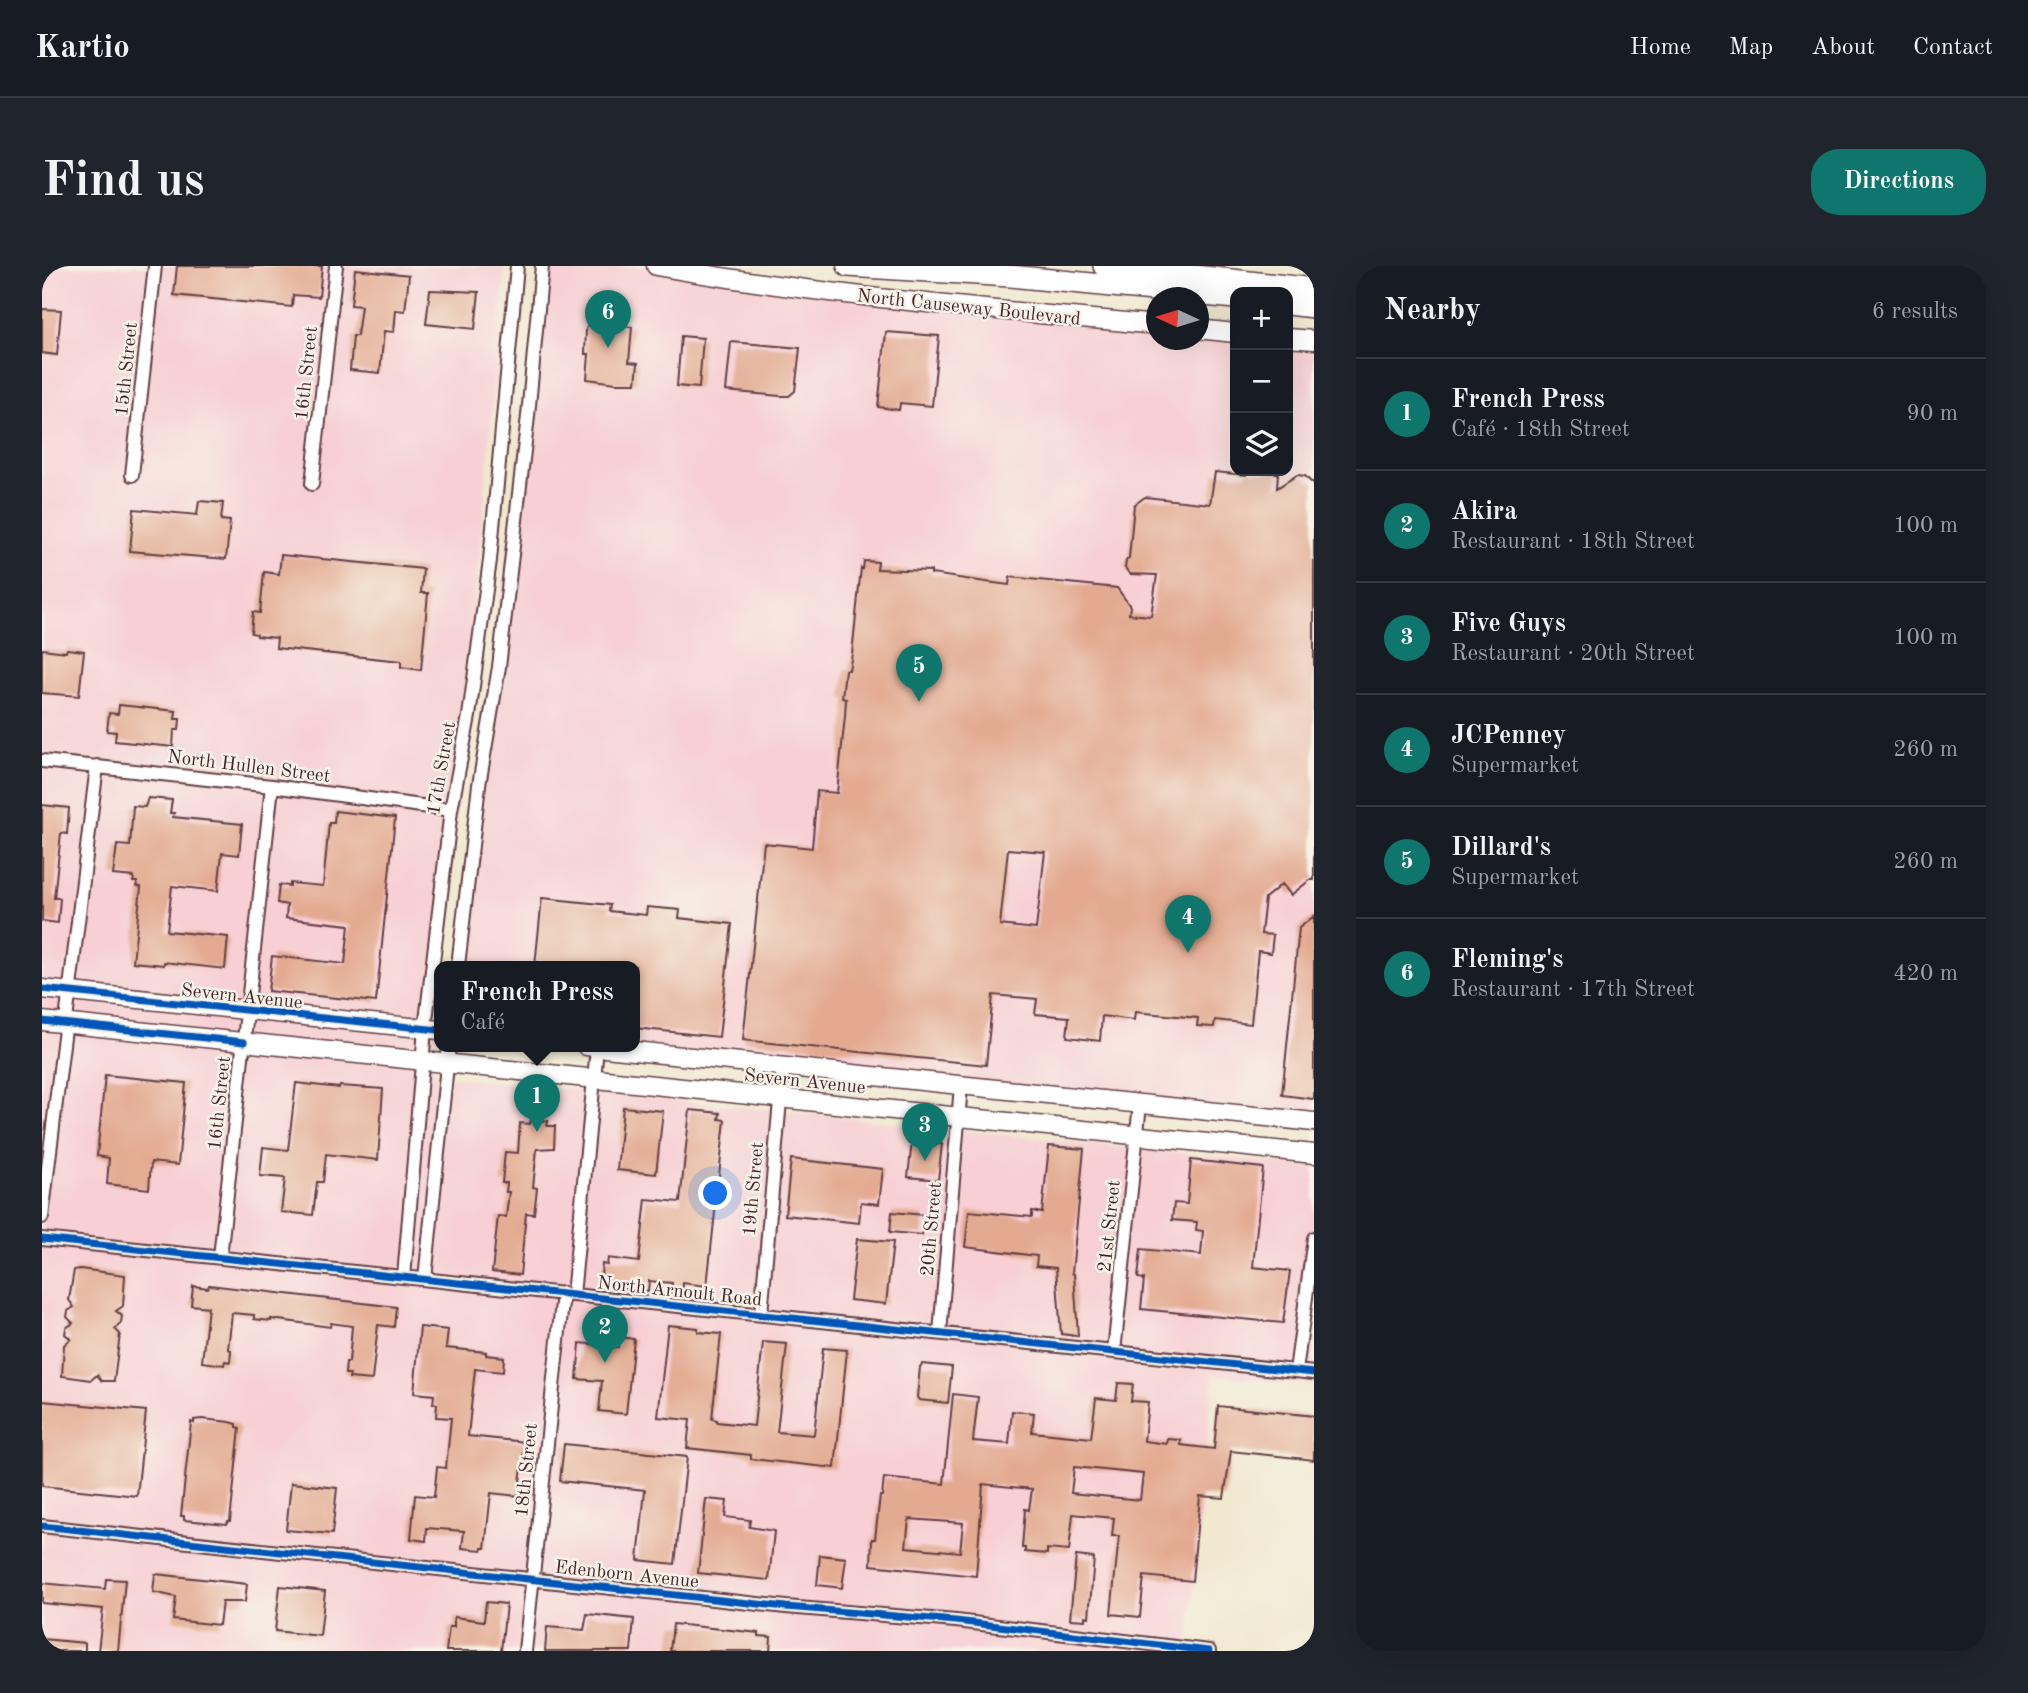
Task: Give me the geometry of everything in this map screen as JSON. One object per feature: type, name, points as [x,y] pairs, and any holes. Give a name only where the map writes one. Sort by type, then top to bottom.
[{"type":"highway","name":"North Causeway Boulevard","points":[[848,266],[1213,287],[1314,289]]},
{"type":"highway","name":"North Causeway Boulevard","points":[[1104,266],[1213,287],[1230,296]]},
{"type":"highway","points":[[1293,305],[1314,307]]},
{"type":"street","name":"15th Street","points":[[132,475],[155,266]]},
{"type":"street","name":"16th Street","points":[[312,484],[336,266]]},
{"type":"street","name":"17th Street","points":[[438,961],[452,810],[469,716],[490,560],[517,266]]},
{"type":"street","points":[[459,961],[479,785],[499,667],[542,266]]},
{"type":"street","name":"North Causeway Boulevard","points":[[656,266],[717,277],[866,296],[1146,324]]},
{"type":"street","points":[[1209,330],[1230,332]]},
{"type":"street","points":[[1293,338],[1314,340]]},
{"type":"street","name":"North Hullen Street","points":[[42,761],[272,786],[452,810]]},
{"type":"street","points":[[42,1217],[97,766]]},
{"type":"street","name":"16th Street","points":[[220,1257],[272,786]]},
{"type":"street","name":"Severn Avenue","points":[[42,989],[432,1030]]},
{"type":"street","name":"17th Street","points":[[404,1277],[424,1061],[432,1030],[434,1008]]},
{"type":"street","name":"Severn Avenue","points":[[42,1021],[424,1061],[448,1055],[594,1079],[1314,1154]]},
{"type":"street","name":"18th Street","points":[[525,1651],[594,1079],[591,1052]]},
{"type":"street","name":"Severn Avenue","points":[[639,1052],[1314,1122]]},
{"type":"street","points":[[425,1279],[448,1055]]},
{"type":"street","name":"19th Street","points":[[761,1314],[783,1067]]},
{"type":"street","name":"20th Street","points":[[940,1333],[961,1086]]},
{"type":"street","name":"21st Street","points":[[1114,1352],[1140,1104]]},
{"type":"street","name":"North Arnoult Road","points":[[42,1238],[1314,1373]]},
{"type":"street","points":[[1296,1371],[1314,1238]]},
{"type":"street","name":"Edenborn Avenue","points":[[42,1526],[786,1607],[956,1621],[1209,1651]]},
{"type":"shaded area","points":[[42,266],[505,266],[443,961],[434,961],[433,1075],[1314,1167],[1314,1385],[1214,1375],[1188,1651],[42,1651]]},
{"type":"shaded area","points":[[541,266],[638,266],[1146,332],[1146,350],[1209,350],[1209,340],[1230,342],[1230,476],[1293,476],[1293,351],[1314,354],[1314,1122],[640,1047],[640,961],[459,961]]},
{"type":"building","points":[[177,266],[322,266],[319,297],[293,295],[292,307],[174,295]]},
{"type":"building","points":[[355,269],[409,275],[405,311],[396,310],[394,332],[384,331],[380,373],[350,370],[353,336],[357,336],[361,306],[351,305]]},
{"type":"building","points":[[430,290],[479,292],[475,329],[426,324]]},
{"type":"building","points":[[42,309],[61,310],[57,355],[42,353]]},
{"type":"building","points":[[606,316],[620,318],[619,326],[632,327],[629,362],[638,363],[636,383],[587,379],[589,354],[585,354],[586,330],[588,324],[605,326]]},
{"type":"building","points":[[886,332],[939,336],[932,406],[900,403],[899,410],[878,407]]},
{"type":"building","points":[[681,336],[703,338],[699,388],[677,386]]},
{"type":"building","points":[[731,342],[800,348],[795,391],[789,396],[780,396],[726,391]]},
{"type":"building","points":[[1215,472],[1230,473],[1230,476],[1278,476],[1277,488],[1297,475],[1305,476],[1314,482],[1314,880],[1310,880],[1291,895],[1282,884],[1265,898],[1261,934],[1273,935],[1271,953],[1258,951],[1251,1024],[1215,1020],[1214,1027],[1197,1026],[1198,1018],[1135,1012],[1134,1020],[1102,1016],[1100,1041],[1067,1037],[1069,1017],[1035,1014],[1037,999],[993,995],[986,1065],[743,1040],[764,843],[812,848],[817,791],[837,793],[845,716],[846,699],[842,698],[845,670],[849,670],[852,654],[864,561],[878,562],[877,569],[931,571],[931,574],[1009,585],[1010,577],[1117,588],[1130,606],[1129,614],[1151,616],[1157,575],[1130,574],[1125,568],[1129,558],[1134,505],[1145,497],[1210,504]],"holes":[[[1008,849],[1045,852],[1036,929],[1000,925]]]},
{"type":"building","points":[[199,501],[223,503],[221,520],[230,521],[226,559],[130,551],[134,509],[197,515]]},
{"type":"building","points":[[281,555],[423,569],[421,593],[428,593],[421,670],[401,667],[401,661],[276,648],[277,638],[251,633],[253,612],[260,613],[264,572],[279,574]]},
{"type":"building","points":[[42,649],[84,651],[79,696],[42,693]]},
{"type":"building","points":[[119,705],[176,711],[175,719],[180,719],[179,730],[174,730],[173,747],[115,741],[116,732],[107,731],[109,713],[118,714]]},
{"type":"building","points":[[148,798],[172,800],[170,813],[174,813],[173,817],[242,824],[239,855],[222,853],[218,891],[172,886],[167,931],[228,937],[225,969],[164,962],[164,965],[133,962],[141,887],[137,886],[137,882],[133,882],[134,877],[113,875],[117,845],[130,846],[133,806],[145,807]]},
{"type":"building","points":[[42,805],[69,808],[67,834],[61,833],[54,898],[60,898],[58,923],[42,921]]},
{"type":"building","points":[[335,811],[395,818],[376,1002],[268,991],[272,956],[345,964],[349,925],[286,918],[287,905],[277,903],[279,885],[290,886],[290,883],[323,886],[329,823],[334,823]]},
{"type":"building","points":[[542,898],[610,905],[609,911],[646,915],[647,907],[680,910],[679,918],[732,924],[719,1037],[640,1029],[640,961],[536,961]]},
{"type":"building","points":[[1314,916],[1314,1099],[1282,1095],[1299,928]]},
{"type":"building","points":[[105,1075],[186,1083],[178,1165],[151,1162],[149,1189],[107,1184],[109,1158],[97,1156]]},
{"type":"building","points":[[296,1083],[383,1089],[378,1160],[326,1154],[323,1182],[317,1182],[313,1215],[281,1212],[285,1178],[260,1176],[263,1147],[288,1150]]},
{"type":"building","points":[[623,1107],[663,1111],[656,1174],[617,1170]]},
{"type":"building","points":[[690,1110],[720,1113],[719,1119],[725,1120],[707,1286],[683,1283],[682,1295],[671,1294],[672,1283],[649,1281],[648,1291],[604,1286],[602,1264],[607,1265],[608,1258],[639,1262],[646,1199],[680,1202]]},
{"type":"building","points":[[531,1120],[548,1121],[547,1126],[555,1126],[554,1148],[537,1149],[533,1187],[537,1188],[534,1214],[526,1213],[520,1275],[492,1272],[498,1216],[506,1217],[509,1192],[506,1192],[507,1183],[502,1183],[505,1152],[518,1153],[520,1123],[530,1124]]},
{"type":"building","points":[[912,1141],[942,1144],[938,1180],[908,1177]]},
{"type":"building","points":[[1049,1146],[1084,1149],[1072,1273],[1078,1336],[1061,1334],[1056,1268],[1036,1266],[1037,1256],[965,1247],[969,1211],[1032,1217],[1032,1211],[1042,1213]]},
{"type":"building","points":[[791,1159],[883,1169],[879,1204],[861,1202],[859,1223],[785,1215]]},
{"type":"building","points":[[1191,1160],[1263,1168],[1253,1267],[1290,1271],[1283,1323],[1141,1309],[1144,1279],[1138,1278],[1141,1249],[1201,1255],[1203,1231],[1196,1230],[1197,1222],[1172,1220],[1174,1203],[1187,1204]]},
{"type":"building","points":[[892,1212],[924,1215],[922,1235],[890,1232]]},
{"type":"building","points":[[857,1239],[893,1242],[886,1304],[850,1300]]},
{"type":"building","points":[[74,1270],[125,1275],[123,1306],[116,1311],[122,1316],[121,1323],[115,1329],[120,1334],[114,1381],[102,1381],[97,1375],[91,1380],[62,1376],[64,1345],[71,1339],[65,1334],[66,1328],[73,1323],[67,1317],[68,1311],[74,1307],[69,1300]]},
{"type":"building","points":[[209,1285],[396,1307],[394,1327],[378,1325],[372,1380],[349,1378],[350,1374],[345,1374],[346,1362],[349,1362],[352,1326],[331,1323],[330,1327],[254,1319],[254,1315],[232,1313],[228,1349],[231,1350],[230,1362],[225,1361],[224,1365],[202,1362],[208,1307],[191,1305],[193,1286],[208,1288]]},
{"type":"building","points":[[668,1325],[721,1334],[712,1419],[717,1422],[754,1426],[763,1342],[787,1344],[777,1432],[814,1435],[823,1348],[847,1350],[835,1468],[751,1459],[751,1455],[687,1448],[690,1420],[658,1417]]},
{"type":"building","points":[[420,1327],[448,1330],[446,1348],[486,1352],[486,1355],[504,1357],[503,1372],[475,1369],[468,1436],[525,1442],[518,1496],[491,1493],[485,1548],[482,1550],[462,1548],[464,1531],[427,1528],[426,1541],[411,1539],[415,1495],[434,1497],[437,1467],[446,1468],[451,1418],[436,1417],[437,1404],[433,1404],[434,1395],[414,1393]]},
{"type":"building","points":[[619,1337],[634,1339],[626,1414],[599,1411],[602,1381],[577,1379],[580,1343],[618,1347]]},
{"type":"building","points":[[922,1364],[952,1367],[948,1403],[919,1400],[917,1397]]},
{"type":"building","points":[[1118,1383],[1133,1384],[1131,1401],[1148,1402],[1144,1441],[1167,1444],[1168,1439],[1181,1440],[1181,1445],[1214,1449],[1218,1406],[1314,1416],[1314,1460],[1231,1451],[1224,1498],[1200,1496],[1192,1581],[1144,1576],[1140,1617],[1111,1614],[1119,1536],[1112,1536],[1114,1518],[1073,1514],[1069,1551],[1047,1549],[1047,1554],[1025,1552],[1025,1548],[1022,1548],[1025,1509],[1029,1510],[1032,1489],[983,1484],[976,1576],[871,1565],[872,1539],[875,1539],[884,1478],[944,1484],[953,1394],[978,1397],[973,1441],[1009,1444],[1012,1411],[1034,1413],[1032,1432],[1091,1438],[1096,1398],[1116,1400]],"holes":[[[1074,1467],[1143,1474],[1140,1500],[1071,1493]],[[909,1519],[963,1523],[960,1552],[906,1547]]]},
{"type":"building","points":[[42,1401],[146,1411],[137,1496],[42,1486]]},
{"type":"building","points":[[202,1419],[230,1422],[240,1428],[230,1521],[227,1524],[184,1520],[184,1516],[181,1516],[191,1422]]},
{"type":"building","points":[[564,1444],[687,1457],[675,1564],[638,1560],[645,1490],[560,1481]]},
{"type":"building","points":[[291,1483],[337,1488],[332,1534],[286,1530]]},
{"type":"building","points":[[706,1499],[727,1501],[725,1517],[750,1520],[749,1527],[774,1531],[769,1580],[698,1573]]},
{"type":"building","points":[[820,1555],[846,1558],[842,1588],[817,1585]]},
{"type":"building","points":[[1076,1556],[1094,1558],[1089,1617],[1085,1616],[1085,1620],[1070,1619]]},
{"type":"building","points":[[155,1574],[247,1584],[245,1602],[222,1602],[219,1625],[173,1620],[176,1597],[153,1592]]},
{"type":"building","points":[[106,1579],[125,1580],[118,1651],[98,1651],[103,1609],[42,1603],[42,1583],[105,1589]]},
{"type":"building","points":[[280,1586],[325,1591],[320,1636],[275,1631]]},
{"type":"building","points":[[486,1602],[506,1604],[501,1651],[446,1651],[449,1627],[454,1627],[454,1617],[484,1621]]},
{"type":"building","points":[[587,1614],[634,1619],[631,1651],[545,1651],[547,1627],[584,1630]]},
{"type":"building","points":[[673,1624],[759,1633],[759,1636],[771,1637],[770,1651],[670,1651]]},
{"type":"building","points":[[42,1639],[85,1643],[85,1651],[42,1651]]},
{"type":"cycle path","points":[[42,989],[434,1029]]},
{"type":"cycle path","points":[[42,1021],[244,1042]]},
{"type":"cycle path","points":[[42,1239],[1314,1373]]},
{"type":"cycle path","points":[[42,1526],[786,1607],[956,1621],[1209,1651]]},
{"type":"place","name":"Fleming's","points":[[608,348]]},
{"type":"place","name":"Dillard's","points":[[919,702]]},
{"type":"place","name":"JCPenney","points":[[1188,953]]},
{"type":"place","name":"French Press","points":[[537,1132]]},
{"type":"place","name":"Five Guys","points":[[925,1161]]},
{"type":"place","name":"Akira","points":[[605,1363]]}]
